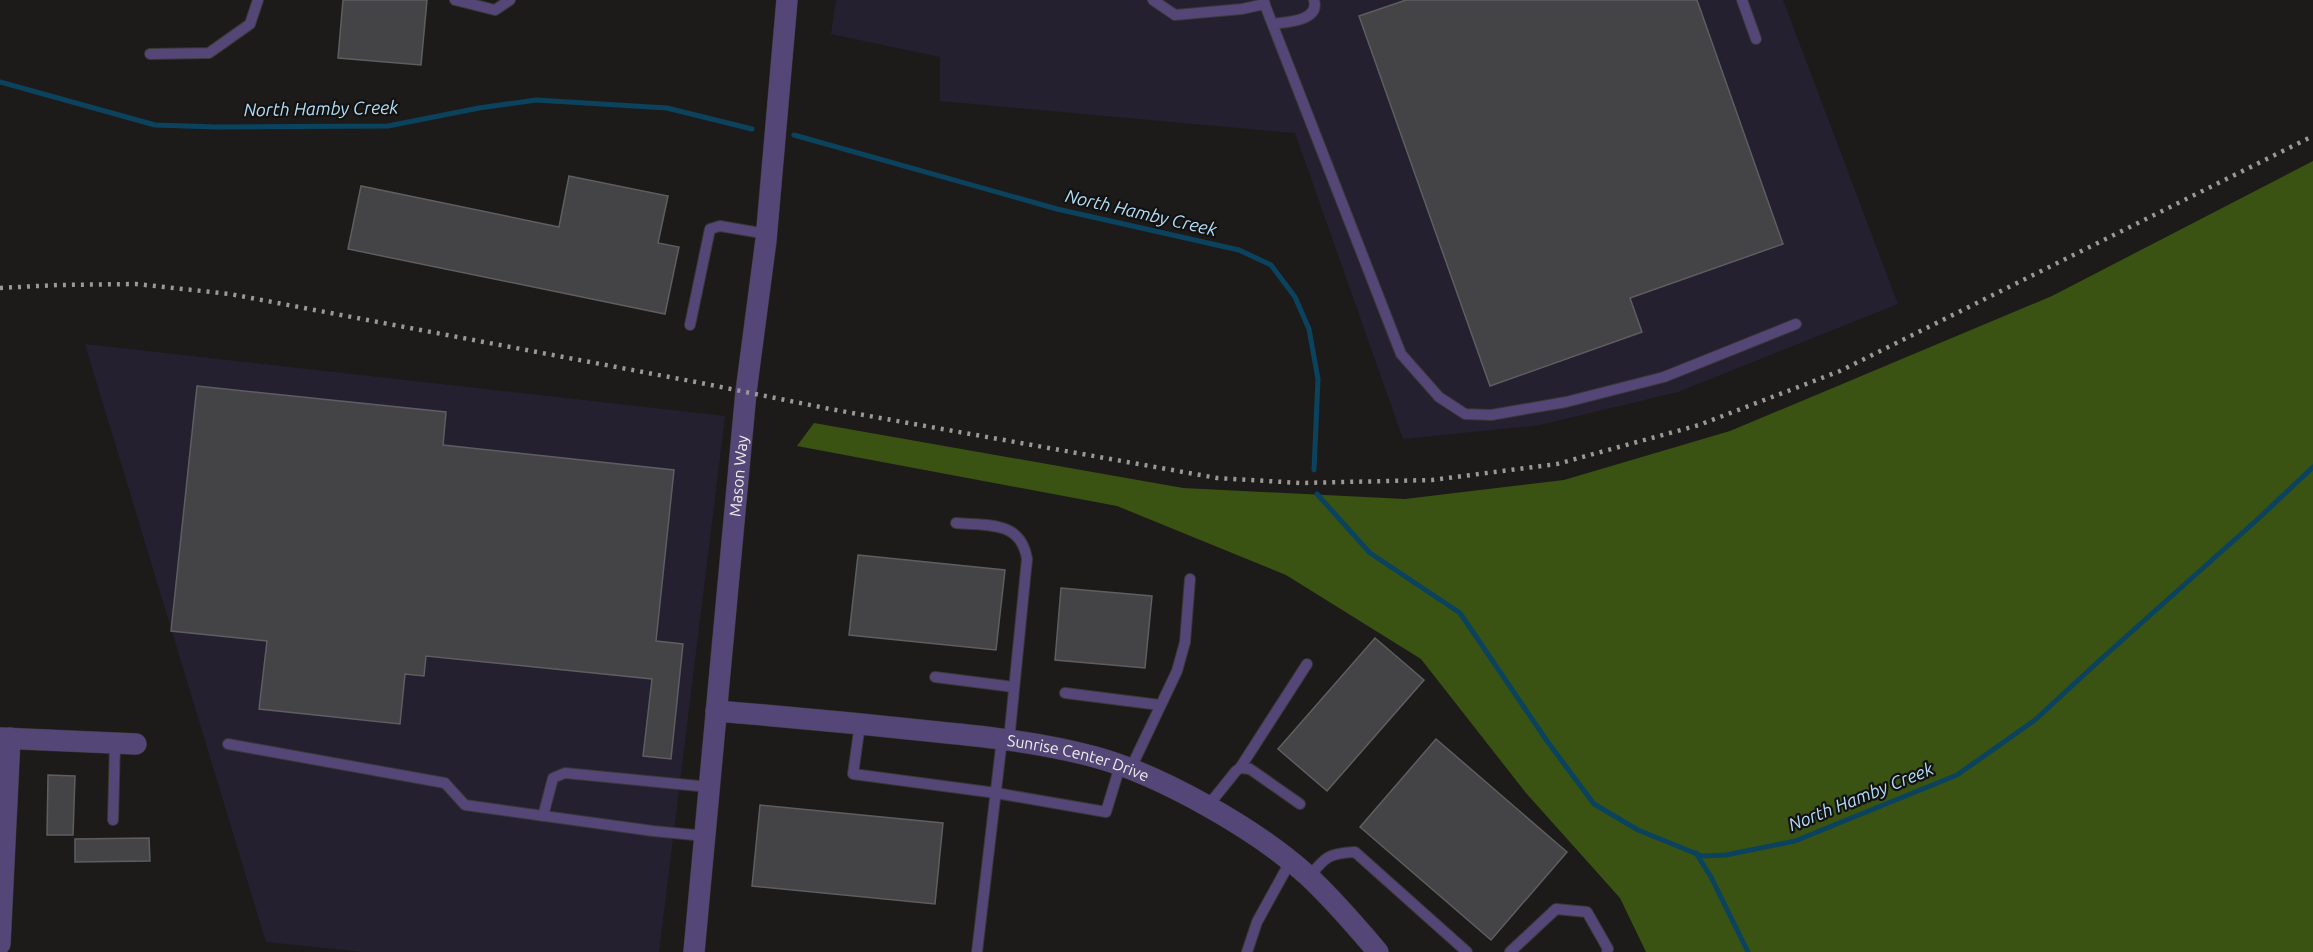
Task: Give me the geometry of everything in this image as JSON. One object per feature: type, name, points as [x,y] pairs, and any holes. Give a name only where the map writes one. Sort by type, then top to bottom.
[{"type":"street","name":"Mason Way","points":[[694,952],[746,392],[767,234],[787,0]]},
{"type":"street","name":"Sunrise Center Drive","points":[[716,711],[1005,740],[1074,752],[1125,768],[1162,782],[1263,840],[1309,877],[1378,952]]},
{"type":"street","points":[[0,944],[5,738],[126,743]]},
{"type":"lane","points":[[150,54],[209,53],[250,24],[258,0]]},
{"type":"lane","points":[[455,0],[495,10],[510,0]]},
{"type":"lane","points":[[1153,0],[1175,15],[1242,9],[1264,2],[1401,354],[1439,397],[1465,414],[1491,416],[1566,402],[1664,377],[1761,336],[1796,324]]},
{"type":"lane","points":[[1273,24],[1304,18],[1312,13],[1316,6],[1314,0]]},
{"type":"lane","points":[[1742,0],[1756,39]]},
{"type":"lane","points":[[690,325],[710,229],[720,226],[767,234]]},
{"type":"lane","points":[[956,523],[1005,528],[1015,533],[1025,545],[1027,559],[1014,687],[996,793],[977,952]]},
{"type":"lane","points":[[860,724],[853,774],[996,793],[1106,812],[1125,768],[1177,671],[1185,642],[1190,579]]},
{"type":"lane","points":[[1207,807],[1240,768],[1306,664]]},
{"type":"lane","points":[[935,677],[1014,687]]},
{"type":"lane","points":[[1065,693],[1160,705]]},
{"type":"lane","points":[[113,820],[126,743]]},
{"type":"lane","points":[[228,744],[445,783],[465,805],[705,836]]},
{"type":"lane","points":[[1240,768],[1250,769],[1300,804]]},
{"type":"lane","points":[[543,816],[553,778],[565,773],[709,787]]},
{"type":"lane","points":[[1309,877],[1329,856],[1336,853],[1355,852],[1467,952]]},
{"type":"lane","points":[[1246,952],[1257,922],[1290,862]]},
{"type":"lane","points":[[1510,952],[1556,909],[1587,912],[1608,949],[1607,952]]},
{"type":"shaded area","points":[[836,0],[1783,0],[1898,304],[1678,392],[1540,425],[1403,439],[1295,133],[940,101],[940,57],[831,34]]},
{"type":"shaded area","points":[[85,344],[725,416],[659,952],[364,952],[266,942]]},
{"type":"green space","points":[[2313,161],[2313,952],[1646,952],[1620,898],[1526,793],[1421,659],[1286,575],[1117,506],[797,446],[814,423],[1183,488],[1405,499],[1564,480],[1730,431],[2052,296]]},
{"type":"building","points":[[343,0],[427,0],[421,65],[338,58]]},
{"type":"building","points":[[1406,0],[1697,0],[1783,244],[1630,298],[1642,332],[1490,386],[1359,16]]},
{"type":"building","points":[[569,176],[668,196],[658,243],[679,247],[665,314],[348,249],[361,186],[559,227]]},
{"type":"building","points":[[197,386],[446,412],[443,445],[674,470],[656,641],[683,644],[671,759],[643,756],[652,679],[426,656],[424,676],[405,674],[400,724],[259,709],[267,641],[171,631]]},
{"type":"building","points":[[858,555],[1005,570],[996,650],[849,635]]},
{"type":"building","points":[[1061,588],[1152,596],[1145,668],[1055,660]]},
{"type":"building","points":[[1375,638],[1424,680],[1327,791],[1278,749]]},
{"type":"building","points":[[1436,739],[1567,852],[1491,940],[1360,827]]},
{"type":"building","points":[[48,775],[75,776],[73,835],[47,835]]},
{"type":"building","points":[[760,805],[943,823],[935,904],[752,886]]},
{"type":"building","points":[[149,838],[150,861],[75,862],[75,839]]},
{"type":"waterway","name":"North Hamby Creek","points":[[0,82],[155,125],[388,126],[479,108],[536,100],[667,108],[752,129]]},
{"type":"waterway","name":"North Hamby Creek","points":[[794,135],[1057,209],[1239,250],[1271,265],[1295,297],[1309,329],[1318,379],[1314,470]]},
{"type":"waterway","name":"North Hamby Creek","points":[[1317,494],[1370,553],[1460,613],[1547,741],[1594,804],[1638,830],[1702,856],[1726,855],[1795,841],[1957,775],[2035,720],[2313,467]]},
{"type":"waterway","points":[[1696,853],[1711,877],[1748,952]]},
{"type":"railway","points":[[0,288],[136,284],[230,294],[830,409],[1217,478],[1300,483],[1432,480],[1557,464],[1699,425],[1840,371],[2313,136]]}]
